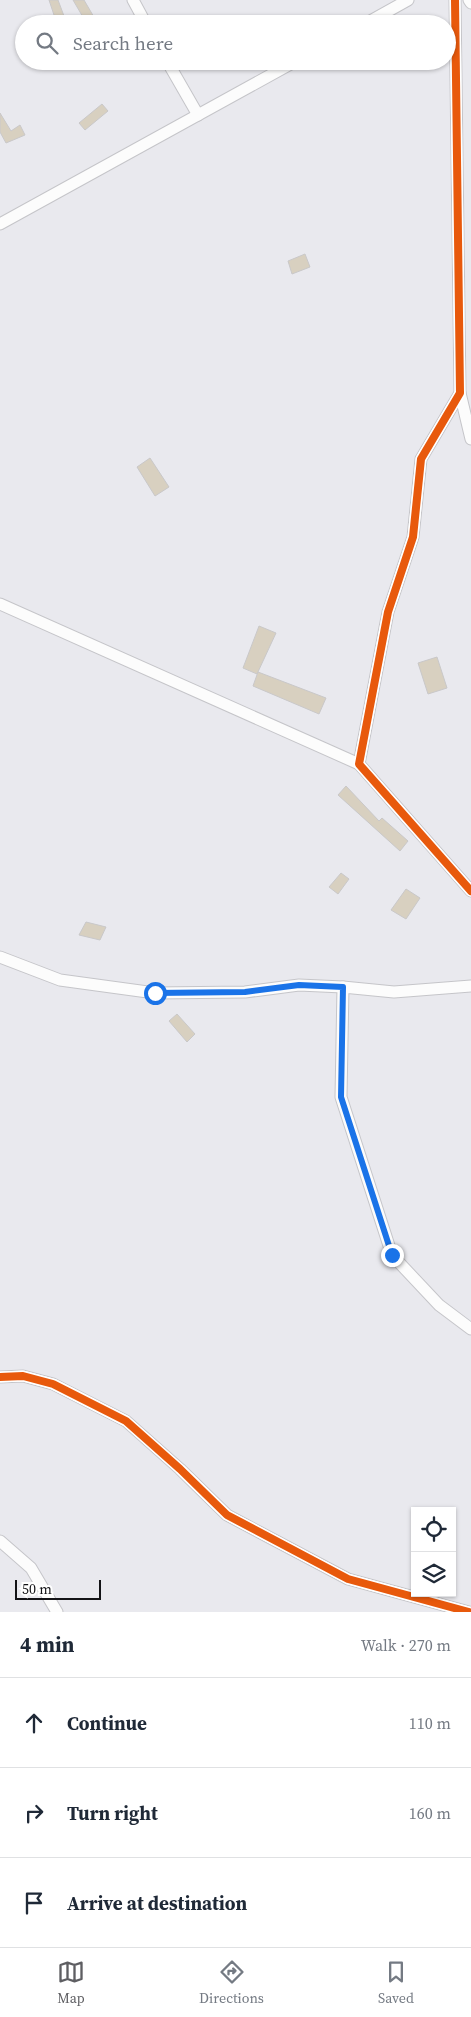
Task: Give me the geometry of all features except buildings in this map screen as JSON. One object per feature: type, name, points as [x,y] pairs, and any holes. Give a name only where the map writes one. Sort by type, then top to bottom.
[{"type":"street","points":[[133,0],[141,15]]},
{"type":"street","points":[[381,15],[408,0]]},
{"type":"street","points":[[455,0],[455,15]]},
{"type":"street","points":[[172,70],[198,115]]},
{"type":"street","points":[[0,224],[280,70]]},
{"type":"street","points":[[456,70],[460,393],[471,440]]},
{"type":"street","points":[[360,764],[388,612],[413,537],[421,459],[460,393]]},
{"type":"street","points":[[0,604],[360,764],[471,891]]},
{"type":"street","points":[[0,957],[60,980],[155,993],[245,992],[299,985],[394,992],[471,986]]},
{"type":"street","points":[[343,987],[341,1097],[392,1255],[440,1305],[471,1329]]},
{"type":"street","points":[[0,1377],[23,1376],[53,1384],[126,1421],[180,1469],[227,1516],[348,1579],[469,1612]]},
{"type":"street","points":[[0,1542],[31,1568],[57,1612]]},
{"type":"cycle path","points":[[455,0],[455,15]]},
{"type":"cycle path","points":[[456,70],[460,393],[421,459],[413,537],[388,612],[359,764],[471,891]]},
{"type":"cycle path","points":[[0,1377],[23,1376],[53,1384],[126,1421],[180,1469],[227,1515],[348,1579],[469,1612]]},
{"type":"route","points":[[155,993],[245,992],[299,985],[343,987],[341,1097],[392,1255]]}]
